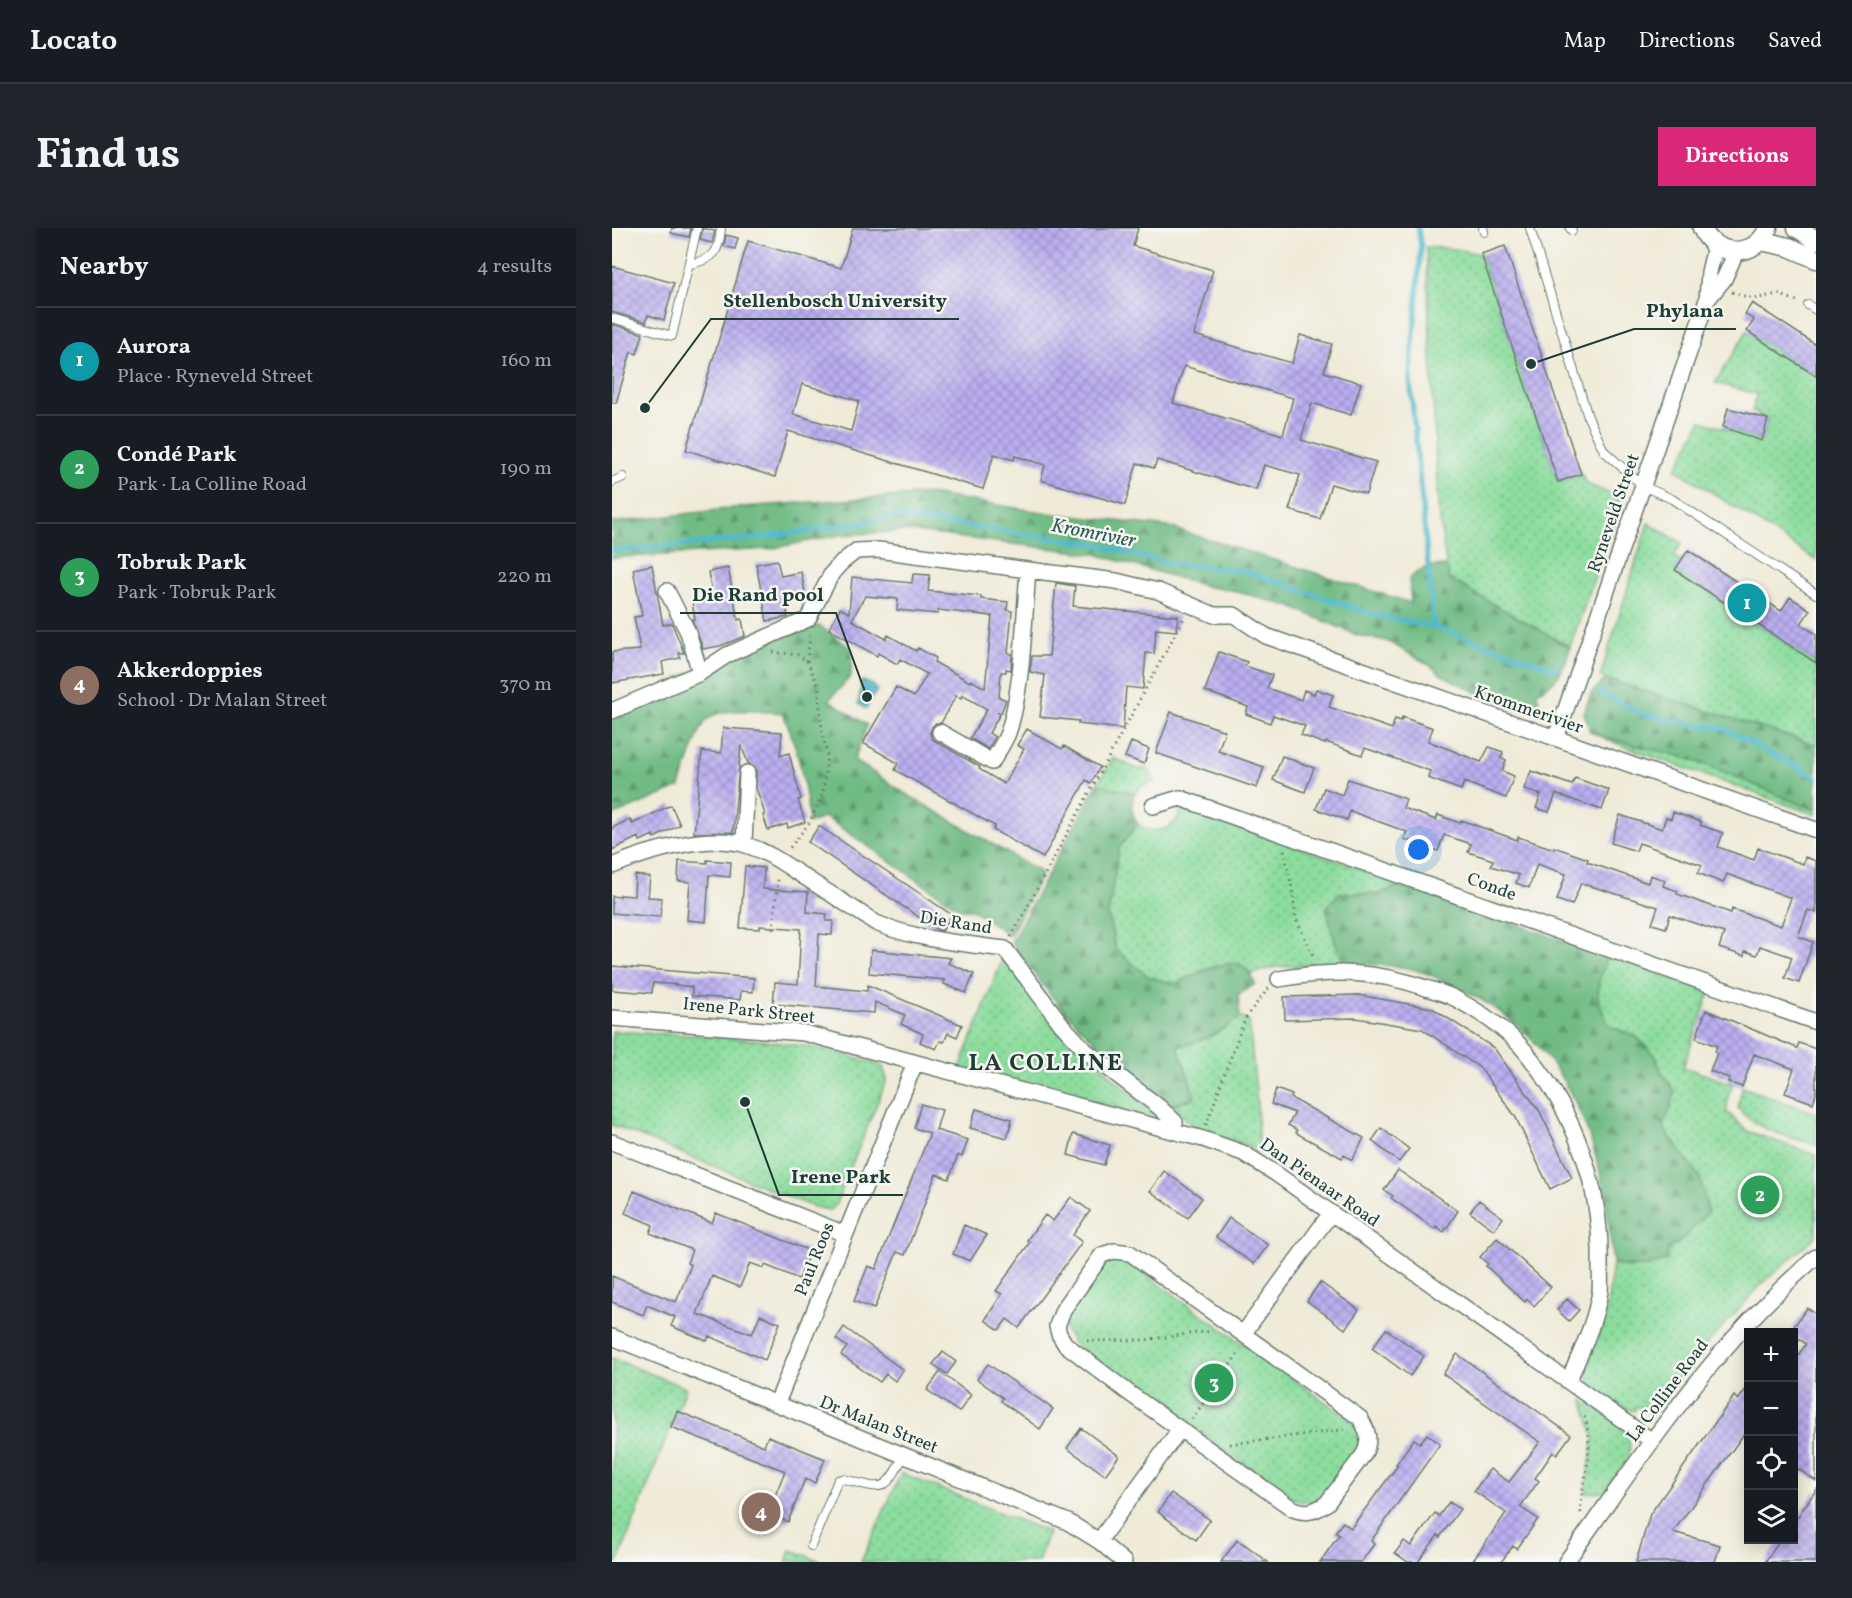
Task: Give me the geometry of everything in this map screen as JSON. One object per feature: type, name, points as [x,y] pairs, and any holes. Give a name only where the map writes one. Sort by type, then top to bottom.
[{"type":"street","points":[[1797,228],[1816,240]]},
{"type":"street","points":[[1707,235],[1723,250],[1736,252],[1754,246],[1765,234],[1816,259]]},
{"type":"street","name":"Ryneveld Street","points":[[1556,738],[1707,300],[1709,272],[1714,251],[1707,235]]},
{"type":"street","name":"Ryneveld Street","points":[[1707,300],[1724,279],[1736,252]]},
{"type":"street","points":[[612,711],[700,673],[727,655],[808,619],[832,573],[856,551],[878,550],[1116,581],[1158,591],[1191,606]]},
{"type":"street","points":[[940,732],[992,762],[1007,734],[1013,710],[1019,674],[1028,570]]},
{"type":"street","points":[[667,591],[688,632],[700,673]]},
{"type":"street","name":"Krommerivier","points":[[1191,606],[1214,615],[1234,615],[1266,636],[1816,830]]},
{"type":"street","points":[[744,844],[747,773]]},
{"type":"street","name":"Conde","points":[[1153,806],[1180,798],[1816,1022]]},
{"type":"street","name":"Die Rand","points":[[612,866],[654,851],[690,843],[744,844],[767,853],[876,923],[894,931],[923,938],[1005,949],[1070,1034],[1094,1058],[1159,1107],[1174,1122],[1174,1131]]},
{"type":"street","points":[[1279,979],[1321,973],[1371,973],[1404,980],[1454,998],[1490,1019],[1523,1049],[1553,1089],[1577,1136],[1594,1188],[1601,1239],[1600,1291],[1583,1349],[1568,1381]]},
{"type":"street","name":"Irene Park Street","points":[[612,1018],[804,1032],[915,1062]]},
{"type":"street","name":"Dan Pienaar Road","points":[[915,1062],[1203,1139],[1244,1153],[1652,1441]]},
{"type":"street","name":"Paul Roos","points":[[777,1403],[915,1062]]},
{"type":"street","points":[[612,1142],[845,1233]]},
{"type":"street","points":[[1243,1334],[1331,1213]]},
{"type":"street","points":[[1114,1251],[1130,1253],[1360,1418],[1369,1436],[1368,1445],[1364,1454],[1327,1503],[1311,1512],[1302,1512],[1293,1509],[1212,1452],[1065,1344],[1057,1326],[1063,1310],[1102,1256],[1114,1251]]},
{"type":"street","name":"La Colline Road","points":[[1567,1562],[1652,1441],[1728,1343],[1789,1280],[1816,1257]]},
{"type":"street","name":"Dr Malan Street","points":[[612,1337],[1068,1522],[1099,1541],[1124,1562]]},
{"type":"street","points":[[1099,1541],[1180,1429]]},
{"type":"lane","points":[[612,318],[672,336],[697,228]]},
{"type":"lane","points":[[690,264],[714,255],[719,244],[721,228]]},
{"type":"lane","points":[[1530,228],[1567,351],[1596,436],[1604,451],[1643,486],[1672,499],[1816,594]]},
{"type":"lane","points":[[1808,305],[1816,310]]},
{"type":"lane","points":[[612,482],[623,477]]},
{"type":"lane","points":[[811,1546],[838,1480],[843,1479],[877,1488],[886,1485],[893,1477],[904,1455]]},
{"type":"path","points":[[1707,300],[1730,292],[1753,299],[1778,294],[1808,305]]},
{"type":"path","points":[[1005,949],[1191,606]]},
{"type":"path","points":[[773,928],[778,874],[809,823],[823,794],[827,768],[818,685],[807,661],[810,630]]},
{"type":"path","points":[[762,653],[798,655],[807,661]]},
{"type":"path","points":[[1285,834],[1284,847],[1296,919],[1321,973]]},
{"type":"path","points":[[1203,1139],[1206,1124],[1248,1014],[1279,979]]},
{"type":"path","points":[[1065,1344],[1079,1341],[1143,1340],[1216,1330]]},
{"type":"path","points":[[1180,1429],[1192,1419],[1241,1349],[1243,1334]]},
{"type":"path","points":[[1581,1513],[1580,1502],[1590,1438],[1582,1410]]},
{"type":"path","points":[[1212,1452],[1222,1445],[1366,1427]]},
{"type":"green space","points":[[1426,247],[1481,254],[1558,482],[1581,474],[1587,484],[1622,499],[1570,647],[1448,579],[1438,506]]},
{"type":"green space","points":[[1747,331],[1816,376],[1816,560],[1676,469],[1701,421],[1762,440],[1768,419],[1752,411],[1757,394],[1715,383]]},
{"type":"green space","points":[[929,494],[1054,514],[1169,527],[1411,603],[1409,579],[1426,567],[1447,567],[1449,579],[1570,647],[1560,674],[1551,684],[1537,692],[1539,704],[1531,710],[1516,708],[1480,694],[1442,675],[1428,664],[1387,641],[1357,635],[1289,606],[1231,590],[1209,587],[1095,554],[908,531],[840,535],[769,549],[612,558],[612,523],[742,507]]},
{"type":"green space","points":[[1648,523],[1682,543],[1674,556],[1681,561],[1675,570],[1816,663],[1816,745],[1600,677]]},
{"type":"green space","points":[[820,626],[852,649],[851,676],[829,700],[867,725],[854,760],[906,794],[1042,873],[1010,936],[972,909],[960,909],[825,817],[809,823],[800,767],[783,713],[734,711],[716,714],[709,718],[696,739],[680,787],[612,816],[612,711],[776,630]]},
{"type":"green space","points":[[1606,679],[1816,745],[1816,810],[1700,763],[1590,732],[1584,713],[1591,693]]},
{"type":"green space","points":[[1590,732],[1700,763],[1816,810],[1816,815],[1623,746]]},
{"type":"green space","points":[[1113,758],[1138,769],[1149,770],[1155,781],[1143,785],[1135,793],[1097,784]]},
{"type":"green space","points":[[1097,784],[1135,793],[1132,809],[1138,824],[1119,848],[1108,915],[1116,950],[1149,977],[1175,984],[1207,969],[1233,964],[1245,968],[1255,984],[1238,995],[1240,1017],[1211,1036],[1178,1047],[1195,1097],[1172,1106],[1124,1067],[1078,1024],[1050,994],[1011,942]]},
{"type":"green space","points":[[1182,806],[1403,884],[1380,894],[1339,893],[1335,942],[1344,963],[1276,967],[1251,974],[1241,966],[1225,964],[1207,969],[1175,984],[1149,977],[1116,950],[1108,915],[1119,848],[1138,824],[1152,830],[1171,825],[1180,814]]},
{"type":"green space","points":[[1403,884],[1607,956],[1599,981],[1598,1000],[1609,1026],[1635,1036],[1655,1055],[1662,1073],[1675,1092],[1662,1126],[1700,1178],[1708,1212],[1681,1241],[1668,1249],[1667,1260],[1640,1266],[1613,1263],[1604,1190],[1587,1130],[1560,1076],[1543,1052],[1522,1030],[1471,994],[1427,974],[1395,966],[1344,963],[1335,942],[1326,908],[1339,893],[1380,894]]},
{"type":"green space","points":[[1607,956],[1710,992],[1683,1067],[1733,1084],[1728,1096],[1727,1112],[1747,1131],[1816,1155],[1816,1236],[1762,1284],[1705,1346],[1661,1401],[1653,1406],[1635,1407],[1635,1411],[1596,1389],[1590,1382],[1586,1370],[1606,1315],[1613,1263],[1629,1268],[1650,1266],[1668,1249],[1681,1241],[1700,1178],[1662,1126],[1675,1092],[1662,1073],[1655,1055],[1635,1036],[1609,1026],[1597,1000],[1599,981]]},
{"type":"green space","points":[[1003,958],[1114,1079],[1159,1116],[1158,1118],[960,1068]]},
{"type":"green space","points":[[1240,1017],[1249,1022],[1257,1101],[1259,1152],[1241,1143],[1191,1129],[1190,1123],[1172,1106],[1195,1097],[1178,1047],[1211,1036]]},
{"type":"green space","points":[[612,1031],[783,1043],[817,1049],[883,1067],[887,1079],[835,1206],[830,1210],[814,1207],[612,1125]]},
{"type":"green space","points":[[1742,1087],[1816,1113],[1816,1145],[1774,1132],[1745,1116],[1738,1108]]},
{"type":"green space","points":[[1125,1260],[1355,1423],[1361,1435],[1358,1448],[1320,1500],[1307,1502],[1294,1499],[1073,1343],[1065,1329],[1066,1318],[1103,1265]]},
{"type":"green space","points":[[612,1358],[686,1388],[618,1562],[612,1562]]},
{"type":"green space","points":[[1583,1400],[1622,1428],[1630,1444],[1625,1463],[1604,1492],[1585,1493],[1594,1437]]},
{"type":"green space","points":[[901,1473],[1048,1532],[1038,1562],[861,1562]]},
{"type":"green space","points":[[791,1550],[824,1562],[786,1562]]},
{"type":"water","points":[[862,681],[873,685],[877,690],[866,709],[858,704]]},
{"type":"building","points":[[672,228],[691,228],[689,237],[671,233]]},
{"type":"building","points":[[703,228],[715,231],[712,243],[700,240]]},
{"type":"building","points":[[853,228],[1138,228],[1133,246],[1213,270],[1194,335],[1292,363],[1300,335],[1332,344],[1324,372],[1361,383],[1351,415],[1312,403],[1301,440],[1376,462],[1366,494],[1331,484],[1320,519],[1289,510],[1300,475],[1264,465],[1256,490],[1157,460],[1154,468],[1137,463],[1125,505],[1041,480],[1045,465],[1015,456],[1014,460],[994,454],[983,489],[788,431],[775,477],[686,450],[748,241],[841,268]],"holes":[[[1184,366],[1293,398],[1283,435],[1173,403]],[[802,384],[859,401],[851,431],[793,414]]]},
{"type":"building","points":[[726,235],[738,238],[735,249],[724,246]]},
{"type":"building","points":[[1505,246],[1581,474],[1558,482],[1481,254]]},
{"type":"building","points":[[612,266],[674,283],[664,320],[648,315],[646,322],[612,312]]},
{"type":"building","points":[[1752,303],[1816,345],[1816,376],[1747,331],[1754,320],[1745,314]]},
{"type":"building","points":[[612,324],[643,334],[637,354],[631,352],[616,403],[612,403]]},
{"type":"building","points":[[1728,408],[1768,419],[1762,441],[1723,427]]},
{"type":"building","points":[[1688,550],[1781,611],[1790,597],[1810,610],[1801,624],[1816,634],[1816,663],[1675,570]]},
{"type":"building","points":[[777,560],[781,576],[801,572],[805,592],[784,596],[788,617],[767,621],[756,564]]},
{"type":"building","points":[[652,565],[663,625],[672,623],[684,653],[679,653],[680,658],[662,662],[664,674],[612,683],[612,652],[640,650],[634,617],[642,616],[633,569]]},
{"type":"building","points":[[728,568],[738,620],[742,619],[745,636],[720,646],[703,649],[692,619],[695,619],[692,602],[713,598],[708,572]]},
{"type":"building","points":[[913,574],[930,575],[928,591],[981,596],[981,599],[1008,602],[1007,610],[1012,611],[1008,653],[1012,654],[1011,670],[1006,669],[1006,672],[1001,672],[999,697],[1006,700],[1001,713],[997,712],[1000,714],[989,733],[995,737],[988,749],[970,738],[987,709],[962,695],[961,698],[956,696],[941,723],[936,723],[932,727],[930,733],[932,739],[1004,784],[1024,749],[1017,745],[1027,729],[1062,749],[1064,746],[1100,767],[1091,783],[1086,780],[1043,858],[993,830],[995,826],[895,770],[898,763],[863,743],[896,687],[914,697],[927,674],[900,659],[897,664],[878,653],[877,656],[829,629],[840,608],[849,613],[852,577],[912,583]],"holes":[[[865,596],[898,599],[897,610],[938,614],[938,610],[992,616],[985,688],[934,662],[936,658],[918,648],[916,651],[888,635],[886,639],[852,620]]]},
{"type":"building","points":[[1056,583],[1075,586],[1073,606],[1178,616],[1176,631],[1156,629],[1154,654],[1146,653],[1143,689],[1126,687],[1123,729],[1040,717],[1045,675],[1030,672],[1032,656],[1049,656]]},
{"type":"building","points":[[1219,652],[1247,662],[1245,666],[1272,675],[1267,688],[1301,700],[1304,690],[1314,694],[1316,689],[1333,695],[1329,707],[1392,729],[1395,719],[1401,721],[1402,717],[1433,728],[1428,741],[1481,762],[1489,747],[1503,752],[1501,758],[1506,760],[1502,771],[1514,776],[1506,798],[1464,782],[1461,790],[1428,778],[1430,771],[1365,748],[1362,755],[1326,742],[1325,744],[1301,735],[1305,726],[1273,715],[1270,723],[1246,714],[1248,707],[1205,691]]},
{"type":"building","points":[[1171,712],[1225,731],[1218,751],[1264,767],[1257,788],[1156,753]]},
{"type":"building","points":[[723,728],[782,732],[780,756],[789,753],[801,799],[798,800],[805,822],[788,828],[787,824],[768,830],[756,788],[756,769],[748,763],[741,745],[733,832],[694,833],[702,751],[721,753]]},
{"type":"building","points":[[1131,742],[1149,749],[1144,764],[1125,757]]},
{"type":"building","points":[[1282,756],[1314,768],[1305,792],[1273,780]]},
{"type":"building","points":[[1531,771],[1572,785],[1575,778],[1609,790],[1602,810],[1556,794],[1549,812],[1536,808],[1541,795],[1524,789]]},
{"type":"building","points":[[1348,779],[1406,799],[1403,808],[1436,820],[1438,815],[1460,823],[1461,820],[1517,840],[1518,837],[1554,849],[1554,847],[1588,859],[1587,862],[1648,883],[1650,875],[1665,880],[1663,886],[1678,891],[1677,894],[1731,913],[1732,909],[1781,926],[1791,898],[1727,874],[1723,883],[1698,873],[1702,865],[1639,843],[1636,851],[1611,843],[1620,815],[1662,829],[1666,817],[1671,819],[1673,812],[1723,833],[1718,847],[1754,860],[1758,848],[1803,864],[1805,857],[1816,861],[1816,913],[1808,910],[1798,936],[1813,942],[1799,983],[1785,978],[1792,957],[1760,946],[1757,955],[1745,951],[1744,956],[1719,948],[1724,933],[1670,915],[1666,928],[1652,924],[1658,907],[1581,883],[1572,905],[1557,900],[1566,874],[1537,864],[1529,888],[1516,883],[1519,875],[1491,866],[1493,860],[1468,852],[1471,844],[1444,835],[1438,851],[1404,839],[1407,832],[1350,811],[1347,820],[1316,809],[1324,788],[1342,795]]},
{"type":"building","points":[[671,805],[680,825],[654,838],[653,835],[640,841],[638,837],[612,850],[612,828],[630,819],[632,824]]},
{"type":"building","points":[[819,826],[952,915],[942,931],[808,842]]},
{"type":"building","points":[[707,860],[731,862],[730,877],[709,875],[706,922],[687,920],[690,882],[678,881],[679,861],[707,863]]},
{"type":"building","points":[[745,866],[764,868],[763,889],[808,892],[807,912],[827,914],[826,921],[833,921],[832,935],[819,934],[816,986],[867,991],[868,985],[962,1025],[957,1037],[948,1033],[944,1042],[940,1041],[936,1049],[920,1042],[923,1034],[901,1024],[905,1015],[875,1002],[874,1013],[773,1004],[775,982],[798,984],[801,929],[760,926],[760,929],[740,928]]},
{"type":"building","points":[[635,875],[650,877],[648,897],[662,898],[660,917],[612,913],[612,896],[634,896]]},
{"type":"building","points":[[871,950],[951,958],[948,963],[974,974],[966,993],[944,984],[945,980],[869,973]]},
{"type":"building","points":[[612,966],[754,978],[753,992],[741,991],[740,1000],[692,996],[692,987],[668,984],[653,983],[652,993],[612,990]]},
{"type":"building","points":[[1358,995],[1432,1008],[1494,1048],[1540,1112],[1572,1178],[1550,1189],[1515,1116],[1480,1068],[1422,1029],[1356,1018],[1285,1020],[1284,997]]},
{"type":"building","points":[[1706,1010],[1797,1048],[1799,1043],[1816,1049],[1816,1094],[1813,1103],[1785,1093],[1794,1069],[1754,1054],[1742,1087],[1728,1082],[1729,1078],[1710,1071],[1717,1053],[1715,1052],[1717,1046],[1696,1038]]},
{"type":"building","points":[[1276,1089],[1292,1095],[1291,1098],[1364,1138],[1352,1160],[1344,1155],[1342,1158],[1296,1133],[1297,1130],[1288,1125],[1295,1113],[1271,1104]]},
{"type":"building","points":[[921,1104],[942,1110],[936,1130],[968,1140],[962,1157],[958,1155],[949,1179],[936,1174],[905,1255],[897,1252],[874,1309],[854,1301],[868,1266],[876,1269],[930,1133],[914,1128]]},
{"type":"building","points":[[976,1109],[1012,1119],[1007,1138],[970,1128]]},
{"type":"building","points":[[1381,1128],[1409,1149],[1399,1162],[1372,1141]]},
{"type":"building","points":[[1073,1134],[1110,1145],[1104,1165],[1068,1155]]},
{"type":"building","points":[[1398,1170],[1458,1211],[1444,1232],[1436,1226],[1435,1229],[1391,1198],[1393,1196],[1384,1190]]},
{"type":"building","points":[[1164,1171],[1202,1198],[1188,1218],[1150,1191]]},
{"type":"building","points":[[634,1191],[712,1223],[716,1213],[810,1251],[799,1279],[765,1265],[764,1268],[750,1263],[740,1287],[712,1276],[697,1314],[752,1334],[760,1315],[780,1323],[765,1360],[709,1336],[707,1341],[671,1326],[675,1317],[647,1305],[643,1315],[612,1302],[612,1276],[676,1302],[691,1265],[687,1263],[692,1250],[650,1233],[653,1225],[625,1213]]},
{"type":"building","points":[[1071,1197],[1090,1211],[1073,1235],[1082,1242],[1019,1328],[1007,1319],[999,1330],[985,1320],[1002,1294],[996,1291],[1030,1242],[1027,1240],[1045,1215],[1053,1221]]},
{"type":"building","points":[[1479,1200],[1503,1218],[1494,1230],[1470,1212]]},
{"type":"building","points":[[1229,1218],[1268,1245],[1254,1264],[1216,1237]]},
{"type":"building","points":[[964,1225],[987,1235],[970,1261],[953,1254]]},
{"type":"building","points":[[1497,1238],[1551,1287],[1534,1306],[1527,1299],[1525,1302],[1486,1266],[1488,1264],[1480,1257]]},
{"type":"building","points":[[1320,1282],[1359,1310],[1345,1329],[1307,1301]]},
{"type":"building","points":[[1567,1299],[1579,1310],[1569,1321],[1557,1310]]},
{"type":"building","points":[[1807,1308],[1816,1314],[1816,1481],[1798,1469],[1798,1355],[1806,1344],[1798,1338],[1798,1328],[1793,1328]]},
{"type":"building","points":[[844,1327],[903,1370],[895,1381],[886,1374],[880,1382],[841,1355],[847,1347],[836,1339]]},
{"type":"building","points":[[1386,1329],[1424,1356],[1410,1376],[1372,1348]]},
{"type":"building","points":[[943,1352],[956,1362],[947,1374],[933,1364]]},
{"type":"building","points":[[1457,1354],[1571,1435],[1557,1454],[1553,1452],[1535,1478],[1539,1481],[1520,1507],[1538,1519],[1517,1549],[1513,1546],[1501,1562],[1472,1562],[1506,1513],[1474,1491],[1490,1469],[1509,1482],[1540,1442],[1443,1374]]},
{"type":"building","points":[[988,1364],[1053,1409],[1040,1429],[1001,1401],[1003,1398],[977,1379]]},
{"type":"building","points":[[940,1372],[971,1395],[959,1412],[927,1390]]},
{"type":"building","points":[[1744,1392],[1744,1434],[1673,1532],[1720,1545],[1715,1562],[1636,1562],[1650,1514],[1734,1396],[1738,1400]]},
{"type":"building","points":[[677,1411],[764,1446],[768,1436],[825,1459],[815,1483],[805,1479],[788,1522],[768,1513],[785,1471],[671,1427]]},
{"type":"building","points":[[1081,1428],[1119,1456],[1105,1475],[1067,1448]]},
{"type":"building","points":[[1427,1434],[1440,1444],[1371,1541],[1374,1544],[1361,1562],[1320,1562],[1339,1535],[1335,1532],[1343,1522],[1351,1528],[1398,1465],[1396,1464],[1414,1439],[1420,1443]]},
{"type":"building","points":[[1816,1490],[1816,1562],[1765,1562],[1778,1544],[1798,1544],[1798,1516]]},
{"type":"building","points":[[1171,1493],[1210,1520],[1196,1540],[1158,1512]]},
{"type":"building","points":[[1449,1502],[1460,1509],[1418,1562],[1408,1562],[1395,1553],[1404,1541],[1411,1546],[1435,1513],[1439,1516]]},
{"type":"building","points":[[1237,1540],[1247,1546],[1268,1562],[1221,1562]]},
{"type":"waterway","points":[[1418,228],[1421,247],[1410,380],[1434,627]]},
{"type":"waterway","name":"Kromrivier","points":[[612,551],[758,538],[900,517],[1096,544],[1167,563],[1244,571],[1375,615],[1434,627],[1557,669]]},
{"type":"waterway","name":"Kromrivier","points":[[1598,691],[1639,713],[1723,728],[1816,777]]},
{"type":"place","name":"Phylana","points":[[1531,364]]},
{"type":"place","name":"Stellenbosch University","points":[[645,408]]},
{"type":"place","name":"Aurora","points":[[1747,603]]},
{"type":"place","name":"Die Rand pool","points":[[867,697]]},
{"type":"place","name":"Irene Park","points":[[745,1102]]},
{"type":"place","name":"Condé Park","points":[[1760,1195]]},
{"type":"place","name":"Tobruk Park","points":[[1214,1383]]},
{"type":"place","name":"Akkerdoppies","points":[[761,1512]]},
{"type":"district","name":"LA COLLINE","points":[[1046,1062]]}]
